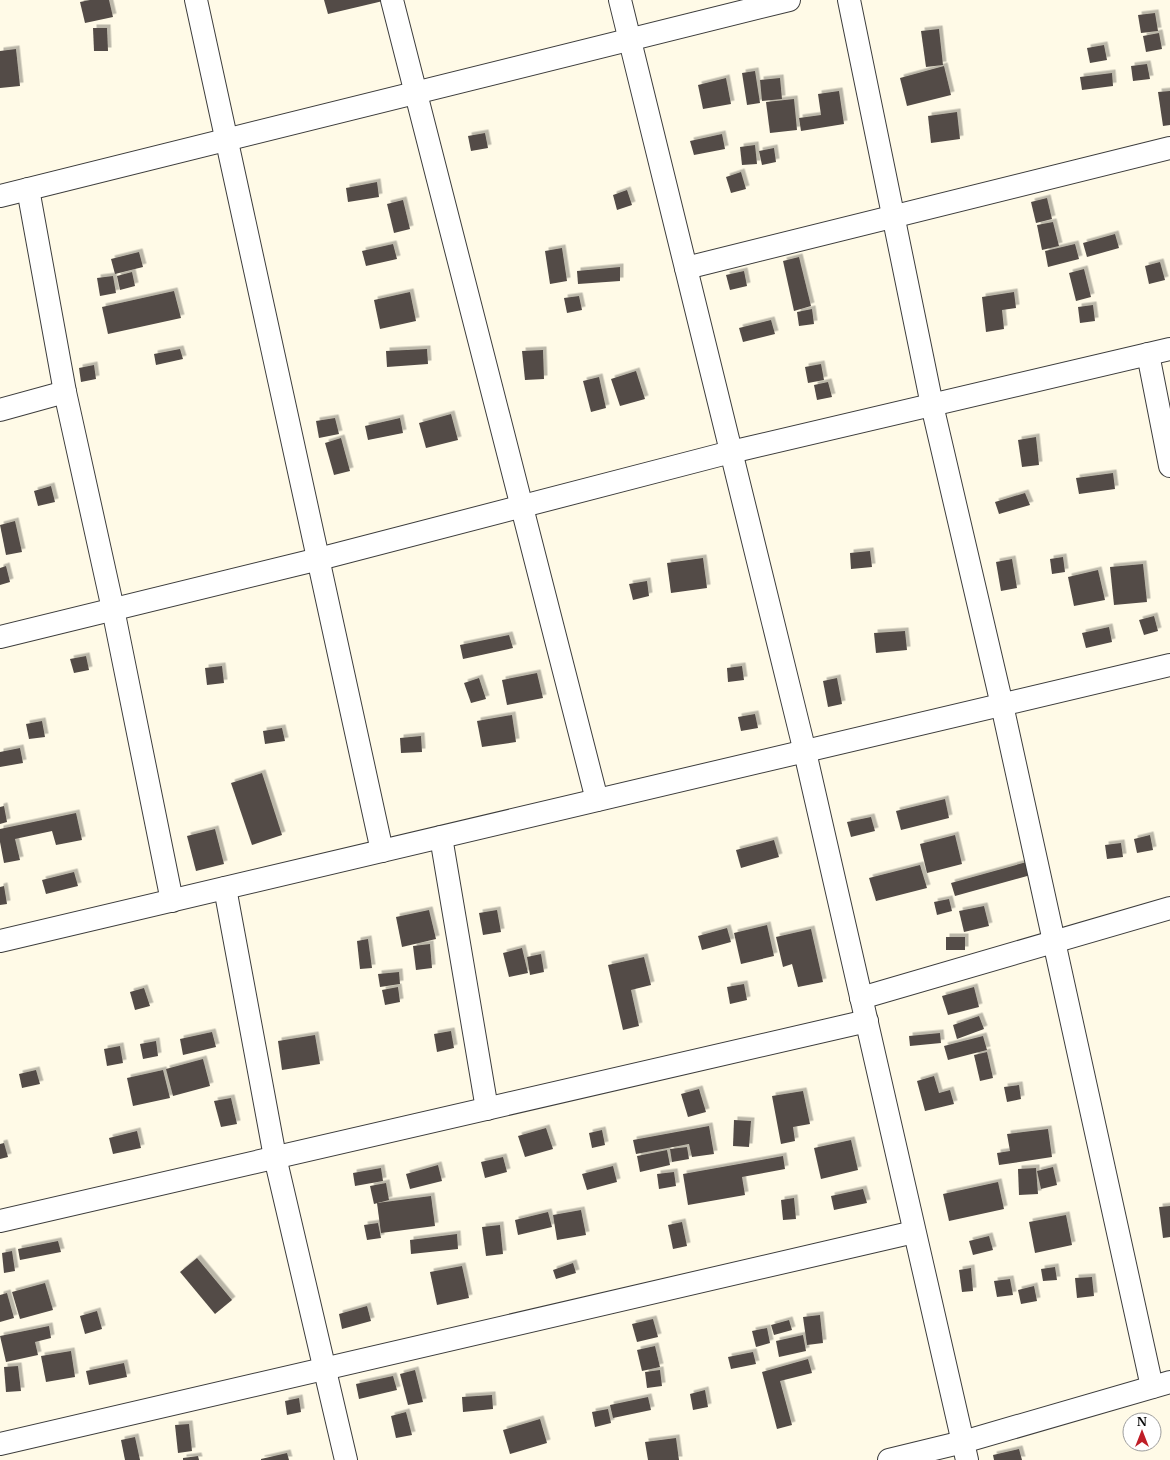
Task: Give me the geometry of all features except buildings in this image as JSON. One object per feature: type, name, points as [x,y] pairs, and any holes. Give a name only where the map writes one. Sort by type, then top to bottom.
[{"type":"street","points":[[196,0],[382,851]]},
{"type":"street","points":[[392,0],[597,800]]},
{"type":"street","points":[[620,0],[805,752],[965,1451]]},
{"type":"street","points":[[0,196],[789,0]]},
{"type":"street","points":[[849,0],[932,405],[1002,705],[1054,941],[1161,1384],[965,1451],[889,1460]]},
{"type":"street","points":[[686,268],[1170,148]]},
{"type":"street","points":[[28,189],[65,392],[113,609],[172,901]]},
{"type":"street","points":[[0,637],[319,560],[731,452],[1170,349]]},
{"type":"street","points":[[1148,354],[1170,466]]},
{"type":"street","points":[[0,410],[65,392]]},
{"type":"street","points":[[0,941],[1170,666]]},
{"type":"street","points":[[441,837],[487,1108]]},
{"type":"street","points":[[225,888],[275,1157],[346,1460]]},
{"type":"street","points":[[861,998],[1170,908]]},
{"type":"street","points":[[0,1221],[866,1021]]},
{"type":"street","points":[[0,1444],[914,1232]]}]
